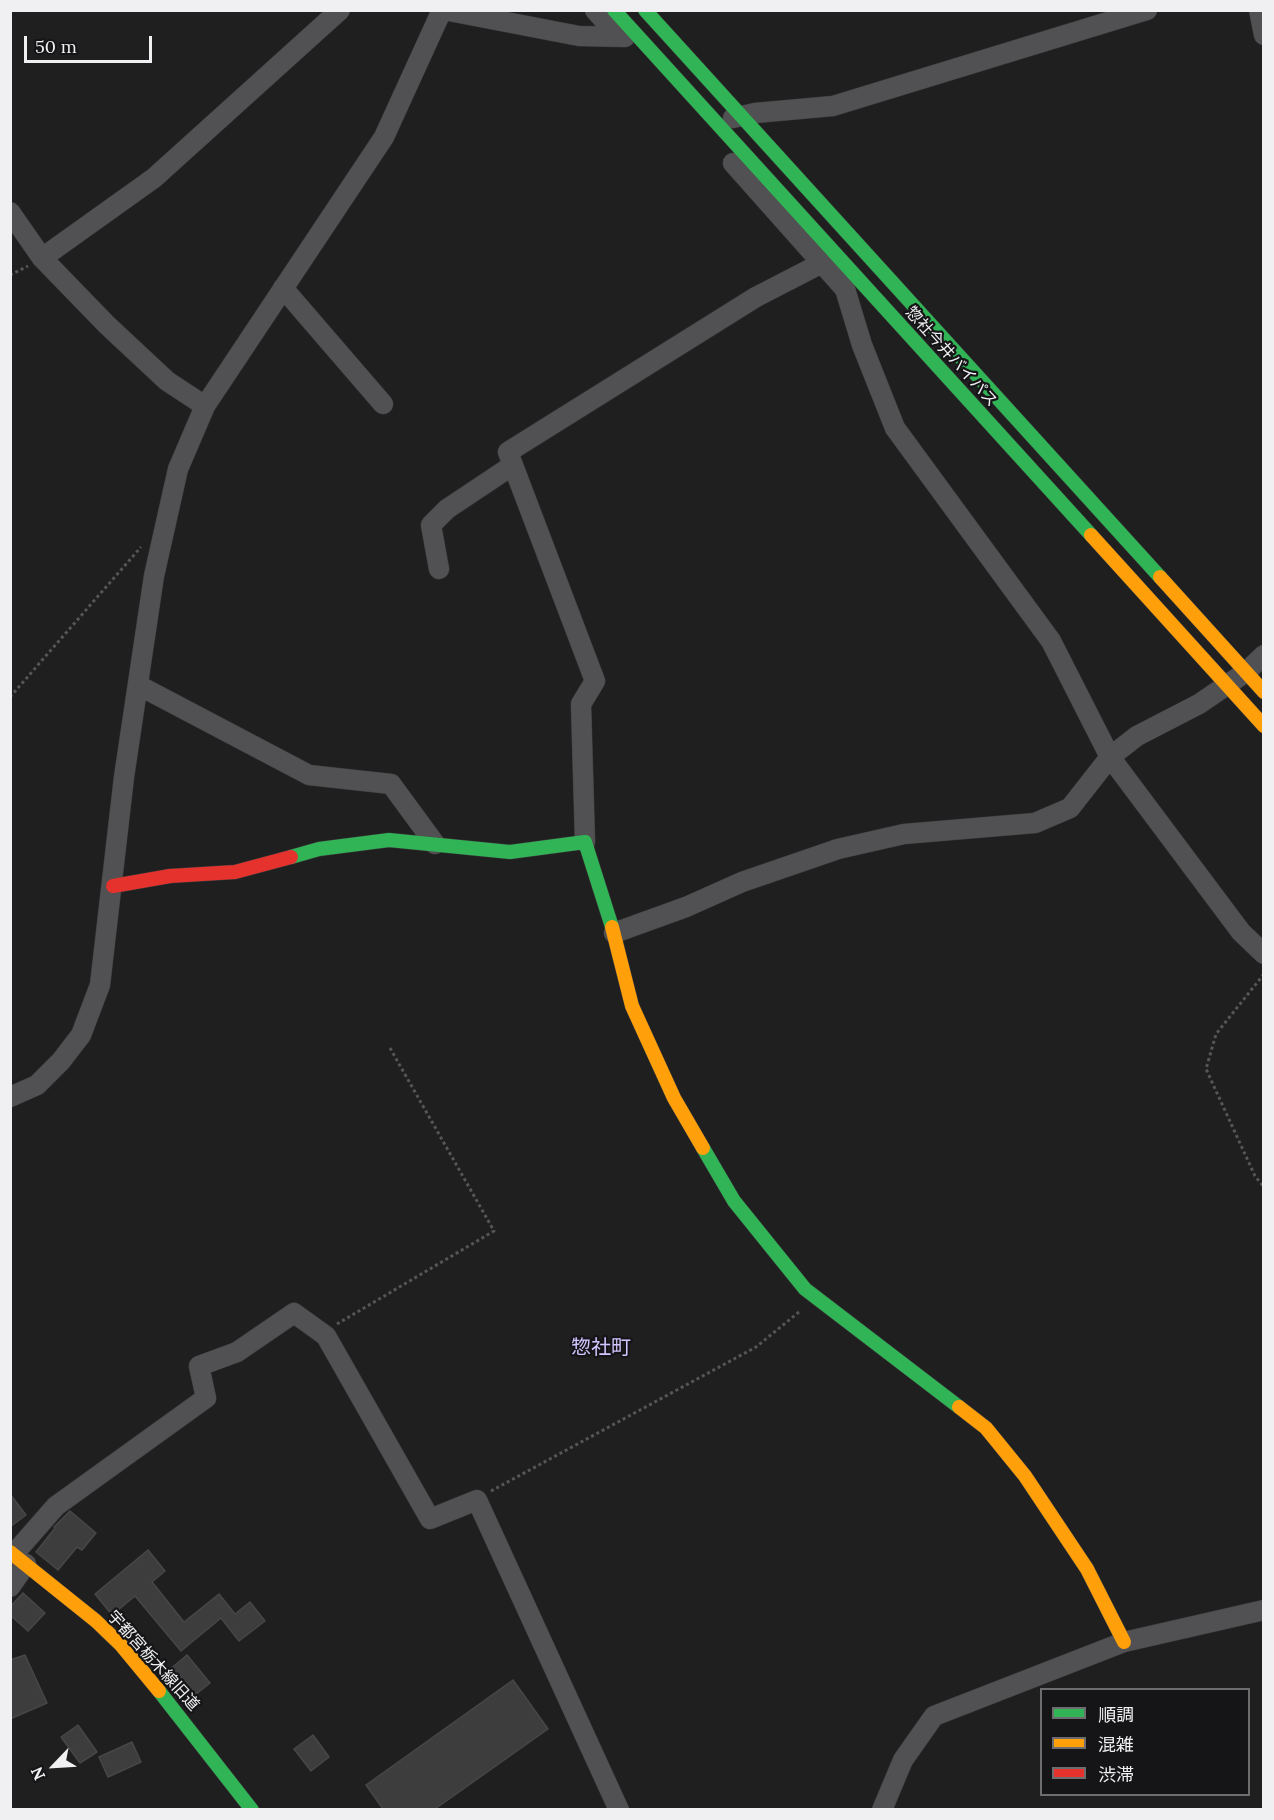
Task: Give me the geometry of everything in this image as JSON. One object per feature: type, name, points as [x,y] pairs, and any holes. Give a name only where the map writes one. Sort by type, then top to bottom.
[{"type":"main road","name":"惣社今井バイパス","points":[[614,10],[628,37],[716,123],[1263,726]]},
{"type":"main road","name":"惣社今井バイパス","points":[[645,10],[1263,692]]},
{"type":"main road","points":[[113,886],[170,876],[235,872],[319,849],[389,840],[510,852],[585,842],[614,933],[632,1006],[674,1098],[734,1201],[805,1289],[986,1428],[1025,1476],[1087,1569],[1124,1642]]},
{"type":"main road","name":"宇都宮栃木線旧道","points":[[17,1557],[121,1645],[203,1744],[252,1809]]},
{"type":"street","points":[[42,258],[154,178],[340,10]]},
{"type":"street","points":[[10,1098],[37,1085],[61,1061],[81,1035],[100,985],[124,777],[154,576],[172,490],[204,406],[384,137],[443,10],[579,36],[628,37]]},
{"type":"street","points":[[595,10],[628,37],[845,289],[862,345],[895,428],[1051,641],[1110,757],[1241,932],[1263,954]]},
{"type":"street","points":[[716,123],[740,116],[834,106],[1119,15],[1148,10]]},
{"type":"street","points":[[1259,10],[1263,35]]},
{"type":"street","points":[[10,212],[42,258],[107,326],[158,373],[204,406]]},
{"type":"street","points":[[585,842],[581,704],[595,681],[508,452],[756,297],[822,263]]},
{"type":"street","points":[[283,288],[383,404]]},
{"type":"street","points":[[439,569],[431,525],[447,509],[513,465]]},
{"type":"street","points":[[614,933],[686,907],[742,882],[837,849],[904,834],[1035,823],[1070,808],[1110,757],[1137,736],[1199,704],[1246,672],[1263,655]]},
{"type":"street","points":[[138,685],[309,775],[391,784],[435,844]]},
{"type":"street","points":[[10,1587],[17,1557],[56,1506],[206,1398],[199,1366],[237,1352],[294,1313],[326,1335],[430,1519],[477,1500],[619,1809]]},
{"type":"street","points":[[882,1809],[903,1760],[934,1716],[1124,1642],[1263,1610]]},
{"type":"path","points":[[10,697],[143,545]]},
{"type":"path","points":[[1263,974],[1216,1034],[1206,1069],[1255,1176],[1263,1187]]},
{"type":"path","points":[[322,1332],[494,1231],[390,1048]]},
{"type":"path","points":[[477,1500],[756,1347],[817,1297]]},
{"type":"building","points":[[10,1494],[26,1515],[10,1527]]},
{"type":"building","points":[[70,1511],[96,1533],[82,1550],[77,1547],[58,1570],[36,1552],[54,1527]]},
{"type":"building","points":[[148,1550],[165,1571],[152,1582],[184,1622],[219,1594],[235,1614],[250,1602],[265,1621],[239,1641],[221,1618],[181,1651],[135,1596],[112,1615],[95,1594]]},
{"type":"building","points":[[23,1593],[45,1613],[28,1631],[10,1615],[10,1607]]},
{"type":"building","points":[[25,1655],[47,1703],[10,1719],[10,1660]]},
{"type":"building","points":[[187,1655],[210,1683],[190,1699],[168,1671]]},
{"type":"building","points":[[513,1680],[548,1729],[435,1809],[383,1809],[366,1785]]},
{"type":"building","points":[[78,1725],[97,1752],[80,1763],[61,1737]]},
{"type":"building","points":[[313,1735],[329,1757],[311,1771],[294,1749]]},
{"type":"building","points":[[132,1742],[141,1762],[108,1777],[99,1757]]},
{"type":"traffic: fast","points":[[614,10],[1091,535]]},
{"type":"traffic: fast","points":[[645,10],[1160,577]]},
{"type":"traffic: fast","points":[[291,857],[319,849],[389,840],[510,852],[585,842],[612,927]]},
{"type":"traffic: fast","points":[[703,1148],[734,1201],[805,1289],[959,1407]]},
{"type":"traffic: fast","points":[[159,1691],[252,1810]]},
{"type":"traffic: slow","points":[[1091,535],[1264,726]]},
{"type":"traffic: slow","points":[[1160,577],[1264,692]]},
{"type":"traffic: slow","points":[[612,927],[632,1006],[674,1098],[703,1148]]},
{"type":"traffic: slow","points":[[959,1407],[986,1428],[1025,1476],[1087,1569],[1124,1642]]},
{"type":"traffic: slow","points":[[10,1552],[96,1621],[121,1645],[159,1691]]},
{"type":"traffic: jam","points":[[113,886],[170,876],[235,872],[291,857]]},
{"type":"district","name":"惣社町","points":[[601,1348]]}]
